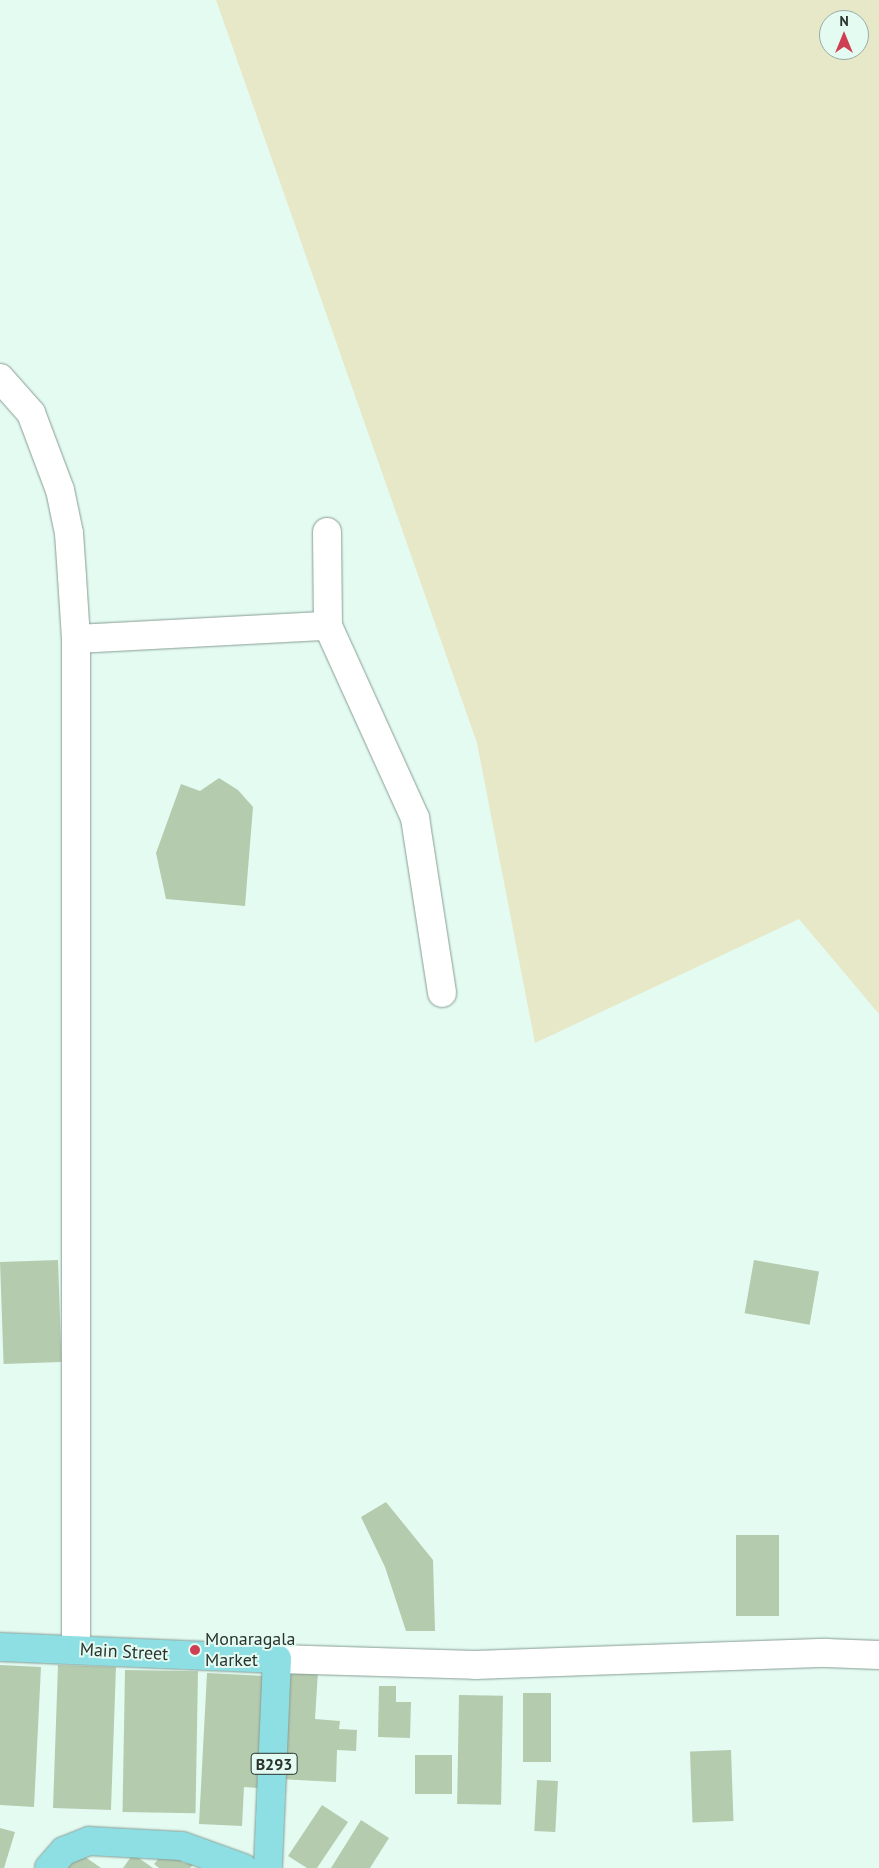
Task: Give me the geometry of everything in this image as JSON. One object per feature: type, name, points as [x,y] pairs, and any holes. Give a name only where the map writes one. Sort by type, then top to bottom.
[{"type":"main road","name":"Main Street","points":[[0,1647],[277,1659]]},
{"type":"main road","name":"B293","points":[[268,1868],[277,1659]]},
{"type":"main road","points":[[49,1868],[64,1851],[90,1841],[182,1846],[243,1868]]},
{"type":"street","points":[[0,378],[31,413],[60,490],[70,533],[76,639],[76,1650]]},
{"type":"street","points":[[327,532],[328,626],[415,818],[442,993]]},
{"type":"street","points":[[76,639],[328,626]]},
{"type":"street","points":[[277,1659],[475,1665],[816,1653],[879,1654]]},
{"type":"green space","points":[[216,0],[879,0],[879,1014],[799,919],[535,1043],[477,743]]},
{"type":"building","points":[[219,778],[238,790],[253,807],[245,906],[166,899],[156,853],[181,784],[200,791]]},
{"type":"building","points":[[58,1260],[62,1362],[4,1364],[0,1262]]},
{"type":"building","points":[[754,1260],[819,1271],[810,1325],[745,1313]]},
{"type":"building","points":[[386,1502],[433,1560],[435,1631],[406,1631],[385,1567],[361,1517]]},
{"type":"building","points":[[736,1535],[779,1535],[779,1616],[736,1616]]},
{"type":"building","points":[[0,1665],[41,1667],[34,1807],[0,1805]]},
{"type":"building","points":[[58,1665],[116,1667],[111,1810],[53,1808]]},
{"type":"building","points":[[285,1669],[318,1671],[315,1719],[340,1721],[339,1729],[357,1730],[356,1751],[337,1750],[336,1782],[279,1779]]},
{"type":"building","points":[[125,1670],[198,1671],[196,1813],[123,1812]]},
{"type":"building","points":[[207,1673],[266,1676],[260,1788],[244,1787],[242,1826],[199,1824]]},
{"type":"building","points":[[379,1686],[396,1686],[396,1702],[411,1702],[410,1738],[378,1737]]},
{"type":"building","points":[[523,1693],[551,1693],[551,1762],[523,1762]]},
{"type":"building","points":[[459,1695],[503,1696],[501,1805],[457,1804]]},
{"type":"building","points":[[731,1750],[733,1821],[693,1822],[690,1751]]},
{"type":"building","points":[[415,1755],[452,1755],[452,1794],[415,1794]]},
{"type":"building","points":[[537,1780],[558,1781],[555,1832],[534,1831]]},
{"type":"building","points":[[322,1805],[348,1822],[317,1868],[307,1868],[288,1856]]},
{"type":"building","points":[[361,1820],[389,1838],[370,1868],[331,1868]]},
{"type":"building","points":[[0,1828],[15,1832],[4,1868],[0,1868]]},
{"type":"building","points":[[167,1849],[183,1863],[194,1864],[190,1868],[159,1868],[154,1864]]},
{"type":"building","points":[[78,1852],[101,1868],[67,1868]]},
{"type":"building","points":[[133,1854],[153,1868],[123,1868]]},
{"type":"place","name":"Monaragala Market","points":[[195,1650]]}]
